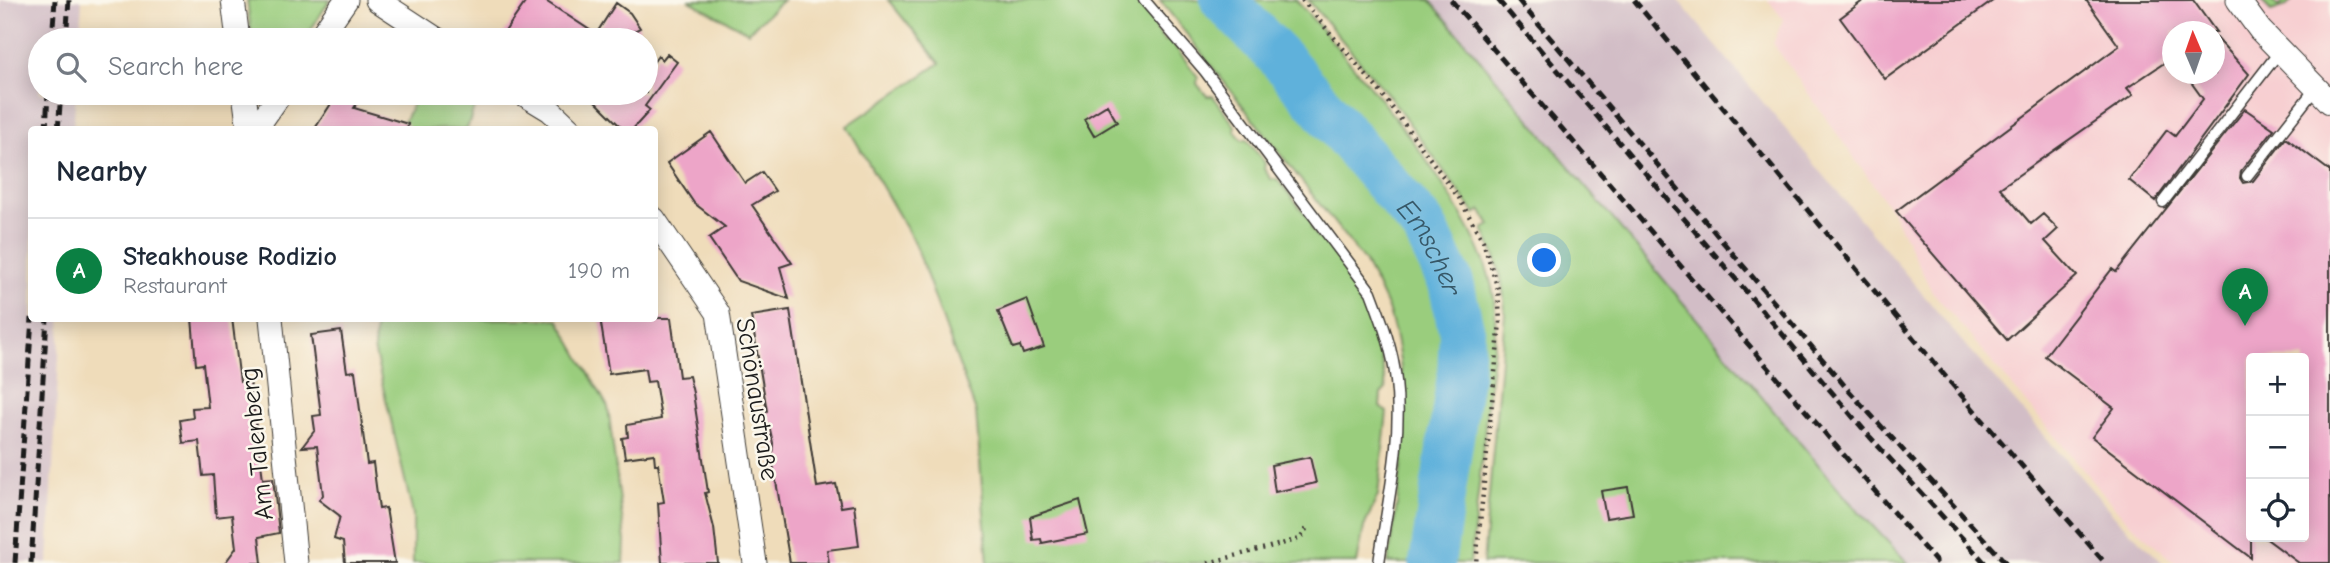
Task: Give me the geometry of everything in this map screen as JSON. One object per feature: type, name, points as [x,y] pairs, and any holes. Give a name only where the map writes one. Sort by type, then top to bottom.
[{"type":"street","points":[[233,0],[236,28]]},
{"type":"street","points":[[326,28],[346,0]]},
{"type":"street","points":[[377,0],[420,28]]},
{"type":"street","points":[[2238,0],[2322,96]]},
{"type":"street","points":[[246,105],[248,126]]},
{"type":"street","points":[[259,126],[273,105]]},
{"type":"street","points":[[542,105],[567,126]]},
{"type":"street","name":"Schönaustraße","points":[[658,225],[718,313],[755,563]]},
{"type":"street","name":"Am Talenberg","points":[[271,322],[296,563]]},
{"type":"lane","points":[[1144,0],[1213,82],[1371,292],[1387,334],[1396,381],[1396,430],[1379,563]]},
{"type":"lane","points":[[2163,202],[2280,51]]},
{"type":"lane","points":[[2247,176],[2322,96]]},
{"type":"path","points":[[1302,0],[1382,94],[1459,198],[1487,253],[1498,289],[1500,322],[1476,563]]},
{"type":"path","points":[[1208,563],[1300,540],[1308,526]]},
{"type":"shaded area","points":[[0,0],[82,0],[81,28],[28,28],[28,105],[75,105],[73,126],[28,126],[28,322],[61,322],[48,563],[0,563]]},
{"type":"shaded area","points":[[1430,0],[1678,0],[1960,339],[2119,521],[2163,563],[1908,563],[1847,499]]},
{"type":"shaded area","points":[[1768,0],[2330,0],[2330,563],[2176,563],[2123,517],[1931,290],[1892,211],[1773,44],[1783,19]]},
{"type":"green space","points":[[247,0],[330,0],[312,28],[250,28]]},
{"type":"green space","points":[[688,0],[783,0],[748,32]]},
{"type":"green space","points":[[888,0],[1132,0],[1140,3],[1157,25],[1156,30],[1164,41],[1170,40],[1198,77],[1197,84],[1207,96],[1213,96],[1235,126],[1235,131],[1242,140],[1247,140],[1265,163],[1264,169],[1271,179],[1277,179],[1312,222],[1311,229],[1318,238],[1324,238],[1337,256],[1358,291],[1373,327],[1386,389],[1381,394],[1380,407],[1387,412],[1378,495],[1364,527],[1357,563],[988,563],[976,412],[915,243],[847,126],[940,63]]},
{"type":"green space","points":[[1160,0],[1296,0],[1382,101],[1442,183],[1466,224],[1485,263],[1494,298],[1495,322],[1470,563],[1388,563],[1398,499],[1404,403],[1396,340],[1386,303],[1364,261]]},
{"type":"green space","points":[[1308,0],[1430,0],[1847,499],[1908,563],[1483,563],[1505,314],[1499,270],[1483,229],[1490,225],[1481,210],[1475,214],[1390,97]]},
{"type":"green space","points":[[2260,0],[2270,0],[2279,7],[2285,0],[2292,0],[2287,6],[2271,11]]},
{"type":"green space","points":[[412,105],[475,105],[468,126],[402,126]]},
{"type":"green space","points":[[376,322],[560,322],[608,407],[625,541],[624,563],[413,563],[413,514],[374,349]]},
{"type":"building","points":[[527,0],[544,0],[587,28],[507,28]]},
{"type":"building","points":[[1864,0],[1994,0],[1885,79],[1840,18]]},
{"type":"building","points":[[2086,0],[2193,0],[2208,21],[2162,21],[2162,64],[2127,88],[2133,95],[2000,188],[2031,224],[2043,214],[2058,229],[2045,241],[2077,276],[2007,340],[1896,211],[2119,46]]},
{"type":"building","points":[[616,3],[630,13],[640,28],[600,28]]},
{"type":"building","points":[[2225,47],[2249,74],[2155,201],[2129,180],[2167,130],[2175,136],[2203,99],[2192,84],[2225,84]]},
{"type":"building","points":[[667,54],[677,62],[658,88],[658,56],[662,60]]},
{"type":"building","points":[[330,105],[356,105],[354,108],[408,124],[408,126],[317,126]]},
{"type":"building","points":[[599,105],[646,105],[650,110],[636,126],[620,126]]},
{"type":"building","points":[[1107,105],[1117,122],[1094,136],[1084,119]]},
{"type":"building","points":[[2245,109],[2274,129],[2241,171],[2240,178],[2243,183],[2253,181],[2286,138],[2330,171],[2330,563],[2299,563],[2271,542],[2309,542],[2309,353],[2246,353],[2246,542],[2251,542],[2251,558],[2092,437],[2114,408],[2045,356],[2112,269],[2116,272]]},
{"type":"building","points":[[711,132],[745,183],[762,172],[775,191],[752,205],[792,263],[780,267],[789,299],[738,281],[709,238],[725,227],[694,203],[667,163]]},
{"type":"building","points":[[1027,299],[1044,347],[1023,354],[1020,346],[1013,348],[998,311]]},
{"type":"building","points":[[790,310],[817,487],[836,484],[841,507],[854,505],[859,546],[827,550],[829,563],[790,563],[772,458],[773,443],[769,425],[759,420],[767,411],[751,316]]},
{"type":"building","points":[[658,318],[671,318],[679,377],[689,376],[693,393],[708,492],[705,493],[714,528],[718,563],[662,563],[658,503],[664,502],[658,464],[655,464],[654,454],[625,458],[622,438],[628,437],[627,425],[661,419],[655,381],[647,382],[645,369],[609,374],[601,322],[658,322]]},
{"type":"building","points":[[192,322],[232,322],[240,382],[250,381],[263,479],[273,478],[279,533],[259,537],[262,563],[225,563],[236,548],[232,515],[216,517],[213,475],[203,476],[199,441],[183,443],[180,420],[193,418],[192,408],[208,407],[203,364],[196,365]]},
{"type":"building","points":[[341,331],[347,372],[355,371],[367,464],[373,463],[379,509],[386,508],[395,563],[345,563],[343,542],[334,539],[340,516],[319,500],[323,495],[317,446],[302,447],[315,430],[313,416],[321,415],[311,335]]},
{"type":"building","points":[[1310,457],[1316,483],[1275,492],[1271,465]]},
{"type":"building","points":[[1628,487],[1633,514],[1606,518],[1601,491]]},
{"type":"building","points":[[1080,500],[1088,534],[1042,543],[1041,539],[1033,540],[1030,517]]},
{"type":"waterway","name":"Emscher","points":[[1223,0],[1280,58],[1424,227],[1451,283],[1462,333],[1460,377],[1432,563]]},
{"type":"railway","points":[[53,28],[55,0]]},
{"type":"railway","points":[[67,28],[69,0]]},
{"type":"railway","points":[[1451,0],[1937,563]]},
{"type":"railway","points":[[1498,0],[1870,437],[1985,563]]},
{"type":"railway","points":[[1518,0],[1850,392],[2006,563]]},
{"type":"railway","points":[[1634,0],[1939,369],[2105,563]]},
{"type":"railway","points":[[46,126],[47,105]]},
{"type":"railway","points":[[58,126],[60,105]]},
{"type":"railway","points":[[15,563],[32,322]]},
{"type":"railway","points":[[31,563],[47,322]]},
{"type":"place","name":"Steakhouse Rodizio","points":[[2245,326]]}]
